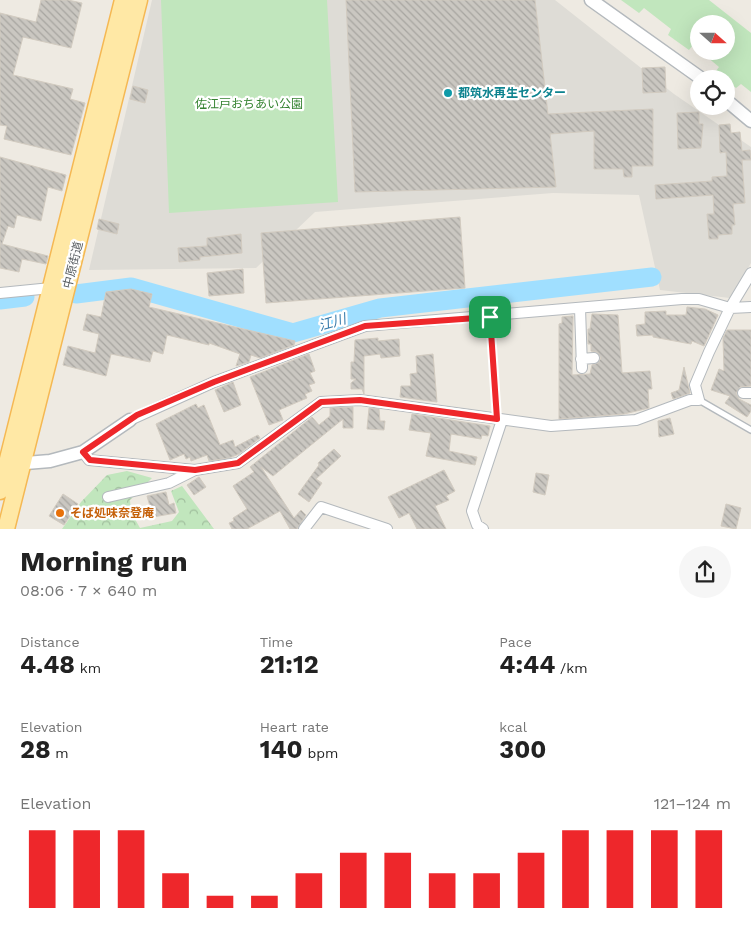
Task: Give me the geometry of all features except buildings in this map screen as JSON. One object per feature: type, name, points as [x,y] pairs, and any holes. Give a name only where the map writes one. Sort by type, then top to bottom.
[{"type":"main road","name":"中原街道","points":[[0,491],[3,464],[51,288],[123,0]]},
{"type":"main road","name":"中原街道","points":[[6,529],[139,0]]},
{"type":"street","points":[[591,0],[690,70]]},
{"type":"street","points":[[735,108],[751,121]]},
{"type":"street","points":[[83,452],[90,460],[195,470],[238,463],[321,402],[360,400],[551,426],[636,420],[690,400],[699,400],[695,385],[730,308],[751,273]]},
{"type":"street","points":[[0,293],[51,288]]},
{"type":"street","points":[[3,464],[50,461],[83,452],[130,420],[214,382],[365,326],[691,299],[700,299],[730,308],[751,307]]},
{"type":"street","points":[[580,308],[581,363],[594,358]]},
{"type":"street","points":[[483,529],[477,525],[472,511],[500,419]]},
{"type":"street","points":[[108,497],[168,483],[195,470]]},
{"type":"street","points":[[304,529],[321,507],[386,529]]},
{"type":"lane","points":[[490,317],[500,419]]},
{"type":"lane","points":[[699,400],[751,430]]},
{"type":"shaded area","points":[[152,0],[555,0],[690,105],[690,115],[705,115],[751,147],[751,263],[730,298],[660,290],[639,195],[553,193],[315,212],[256,268],[89,270]]},
{"type":"green space","name":"佐江戸おちあい公園","points":[[161,0],[327,0],[338,202],[169,213]]},
{"type":"green space","points":[[621,0],[709,0],[728,15],[690,15],[689,50],[668,35],[671,29],[644,8],[639,13]]},
{"type":"green space","points":[[735,20],[751,33],[751,92],[741,84],[735,87],[735,70],[717,70],[719,67],[711,60],[735,60]]},
{"type":"green space","points":[[127,471],[152,478],[130,500],[131,512],[140,528],[172,521],[179,512],[171,491],[182,486],[214,529],[62,529],[81,502],[107,475]]},
{"type":"waterway","name":"江川","points":[[76,294],[131,287],[293,333],[380,308],[652,277]]},
{"type":"waterway","name":"江川","points":[[0,300],[25,297]]},
{"type":"place","name":"都筑水再生センター","points":[[448,93]]},
{"type":"place","name":"そば処味奈登庵","points":[[60,513]]},
{"type":"route","points":[[490,317],[497,419],[360,400],[321,402],[238,463],[195,470],[90,460],[83,452],[93,447],[137,415],[214,382],[365,326],[490,317]]}]
